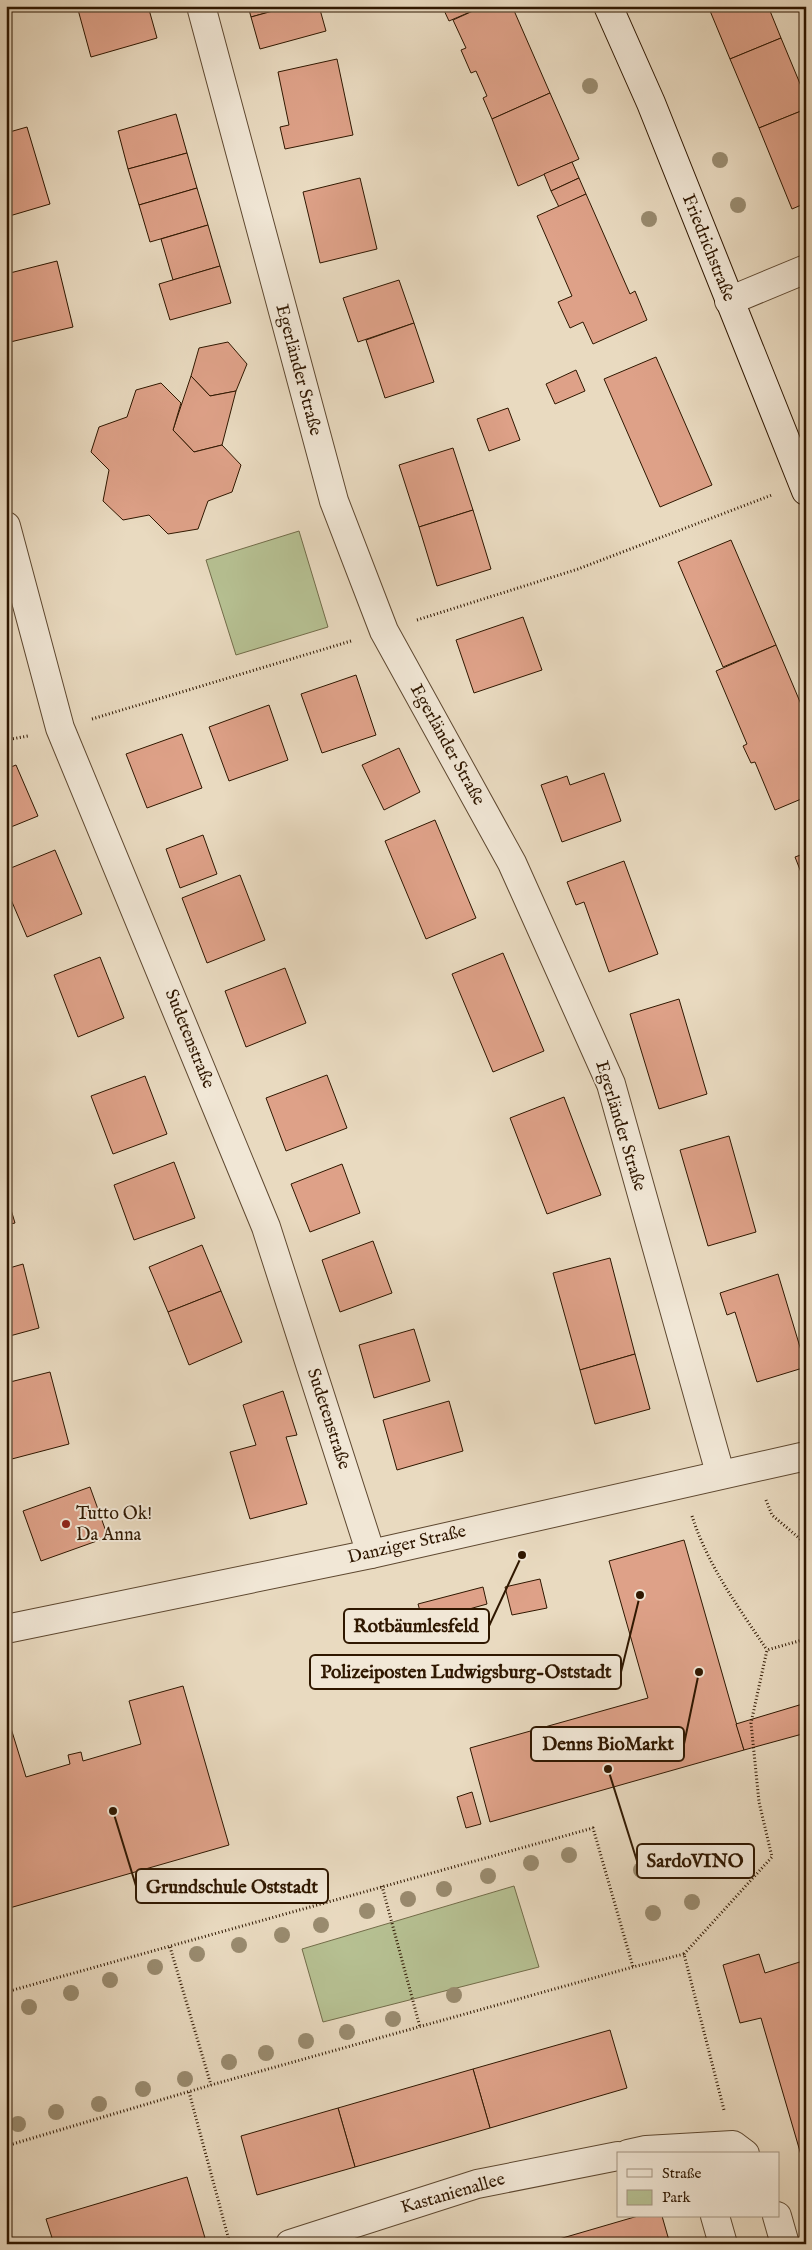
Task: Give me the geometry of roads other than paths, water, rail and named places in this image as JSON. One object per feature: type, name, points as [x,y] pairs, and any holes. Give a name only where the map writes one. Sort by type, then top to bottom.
[{"type":"street","name":"Egerländer Straße","points":[[201,6],[334,501],[384,631],[512,863],[611,1084],[720,1473]]},
{"type":"street","name":"Friedrichstraße","points":[[608,6],[650,103],[806,491]]},
{"type":"street","points":[[729,301],[806,269]]},
{"type":"street","name":"Sudetenstraße","points":[[6,526],[60,728],[266,1227],[371,1554]]},
{"type":"street","name":"Danziger Straße","points":[[6,1629],[371,1554],[720,1473],[806,1456]]},
{"type":"street","points":[[637,2152],[646,2150],[696,2151],[739,2149]]},
{"type":"street","name":"Kastanienallee","points":[[290,2244],[477,2184],[617,2156]]},
{"type":"street","points":[[716,2218],[723,2244]]},
{"type":"street","points":[[778,2218],[785,2244]]},
{"type":"place","name":"Tutto Ok! Da Anna","points":[[66,1524]]},
{"type":"place","name":"Rotbäumlesfeld","points":[[522,1555]]},
{"type":"place","name":"Polizeiposten Ludwigsburg-Oststadt","points":[[640,1595]]},
{"type":"place","name":"Denns BioMarkt","points":[[699,1672]]},
{"type":"place","name":"SardoVINO","points":[[608,1769]]},
{"type":"place","name":"Grundschule Oststadt","points":[[113,1811]]}]
